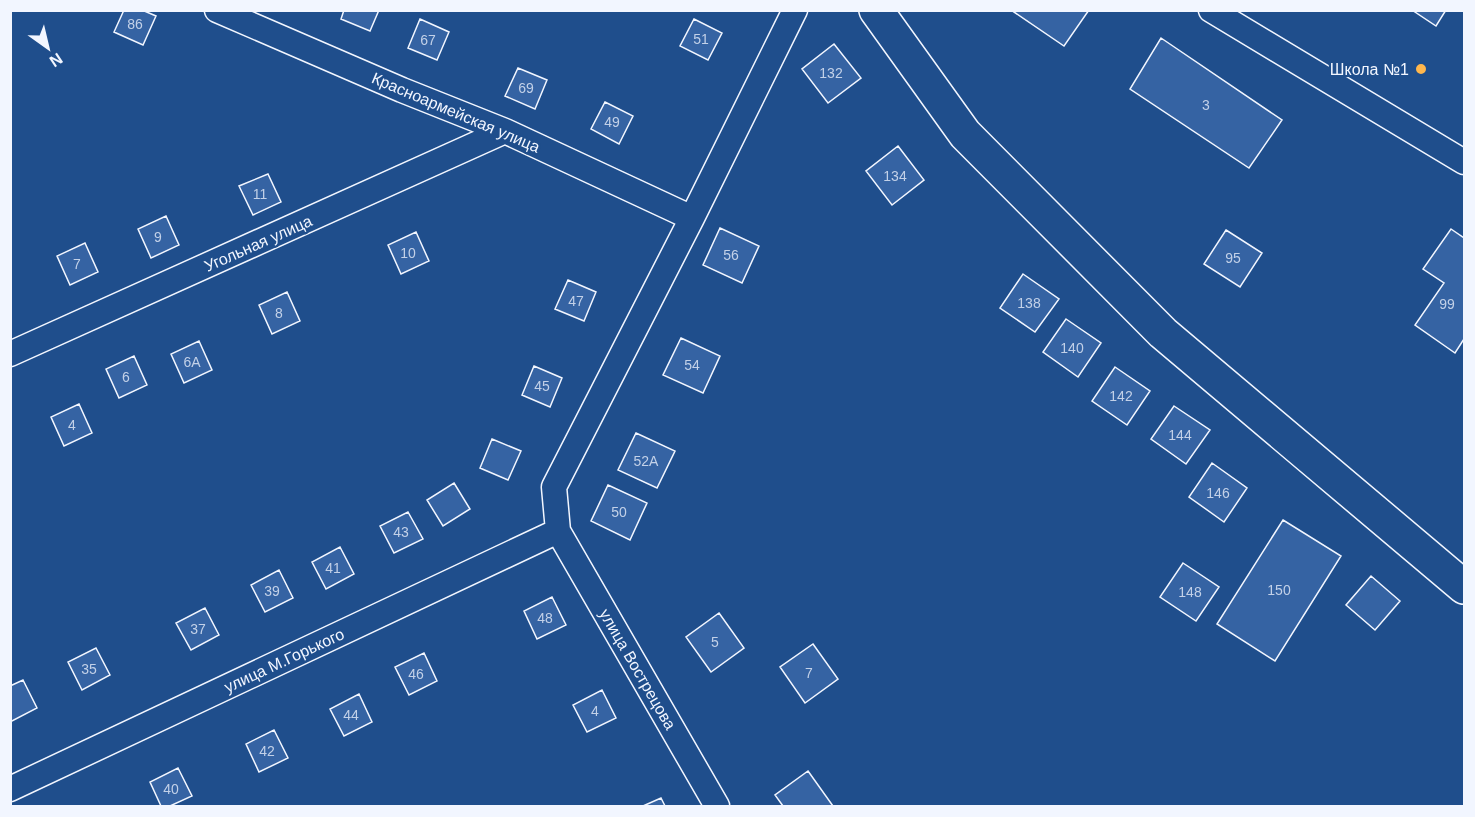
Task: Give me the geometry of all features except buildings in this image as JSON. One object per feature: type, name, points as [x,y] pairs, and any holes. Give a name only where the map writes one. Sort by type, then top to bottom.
[{"type":"main road","points":[[876,10],[965,134],[1163,333],[1464,587]]},
{"type":"street","name":"Красноармейская улица","points":[[217,10],[402,90],[505,131],[692,218]]},
{"type":"street","points":[[558,531],[554,487],[692,218],[795,10]]},
{"type":"street","points":[[1210,10],[1464,162]]},
{"type":"street","name":"Угольная улица","points":[[10,354],[505,131]]},
{"type":"street","name":"улица М.Горького","points":[[10,789],[558,531]]},
{"type":"street","name":"улица Вострецова","points":[[558,531],[717,807]]},
{"type":"place","name":"Школа №1","points":[[1421,69]]}]
